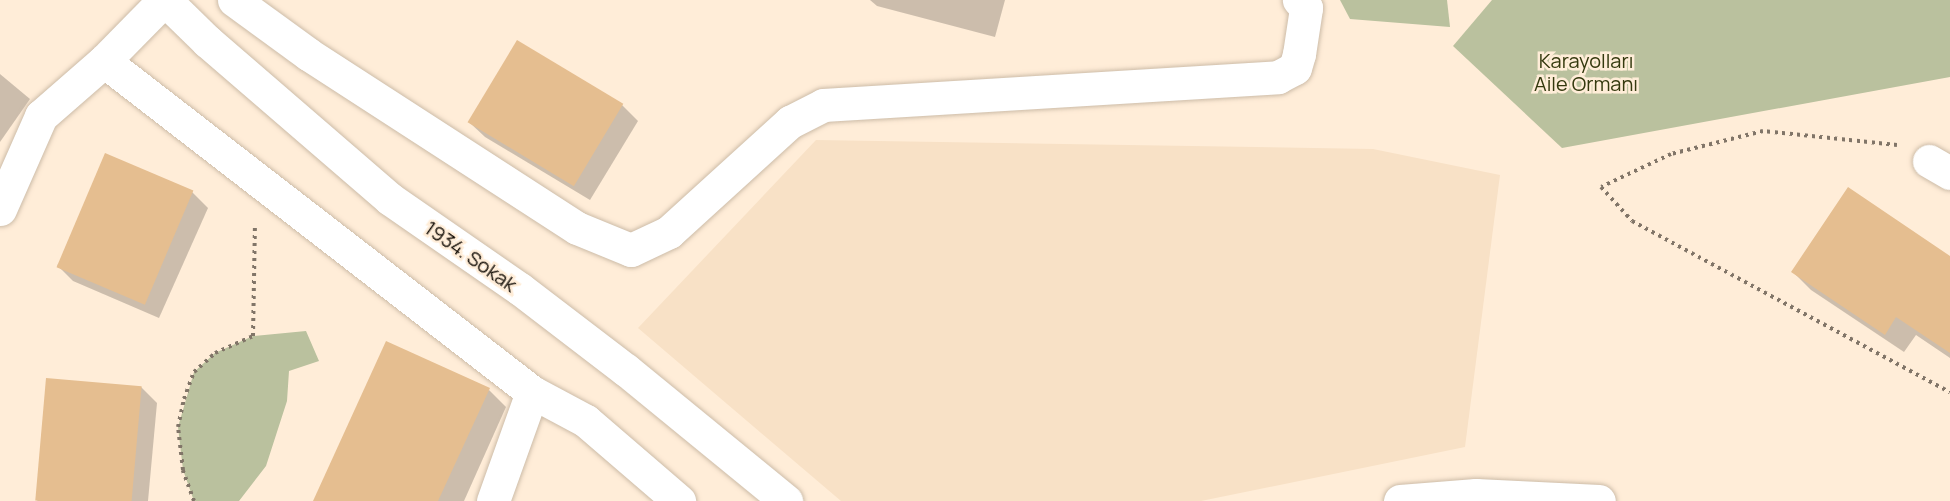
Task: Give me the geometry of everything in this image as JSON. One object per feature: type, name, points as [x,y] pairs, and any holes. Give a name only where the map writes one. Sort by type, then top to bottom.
[{"type":"street","points":[[0,209],[41,117],[104,62],[165,0]]},
{"type":"street","name":"1934. Sokak","points":[[165,0],[207,41],[390,199],[520,289],[626,370],[786,501]]},
{"type":"street","points":[[234,0],[308,54],[577,228],[631,250],[669,232],[790,122],[823,105],[1278,77],[1295,68],[1299,54],[1306,8],[1299,0]]},
{"type":"street","points":[[104,62],[532,392],[586,421],[679,501]]},
{"type":"street","points":[[493,501],[532,392]]},
{"type":"street","points":[[1400,501],[1476,495],[1599,501]]},
{"type":"path","points":[[1939,167],[1900,145],[1763,131],[1671,154],[1601,187],[1632,221],[1950,392]]},
{"type":"path","points":[[194,501],[183,470],[177,427],[194,372],[215,353],[253,336],[256,178]]},
{"type":"shaded area","points":[[816,140],[1373,149],[1500,175],[1465,447],[1201,501],[841,501],[638,328]]},
{"type":"green space","points":[[1340,0],[1447,0],[1450,27],[1350,19]]},
{"type":"green space","name":"Karayolları Aile Ormanı","points":[[1492,0],[1950,0],[1950,77],[1562,148],[1453,46]]},
{"type":"green space","points":[[306,331],[319,361],[289,371],[287,401],[266,466],[239,501],[194,501],[183,470],[178,427],[194,372],[215,353],[253,336]]},
{"type":"building","points":[[517,40],[623,104],[574,186],[468,122]]},
{"type":"building","points":[[105,153],[193,191],[145,305],[57,267]]},
{"type":"building","points":[[1848,187],[1950,256],[1950,353],[1896,317],[1885,335],[1791,272]]},
{"type":"building","points":[[386,341],[490,388],[438,501],[313,501]]},
{"type":"building","points":[[46,378],[142,386],[132,501],[35,501]]}]
